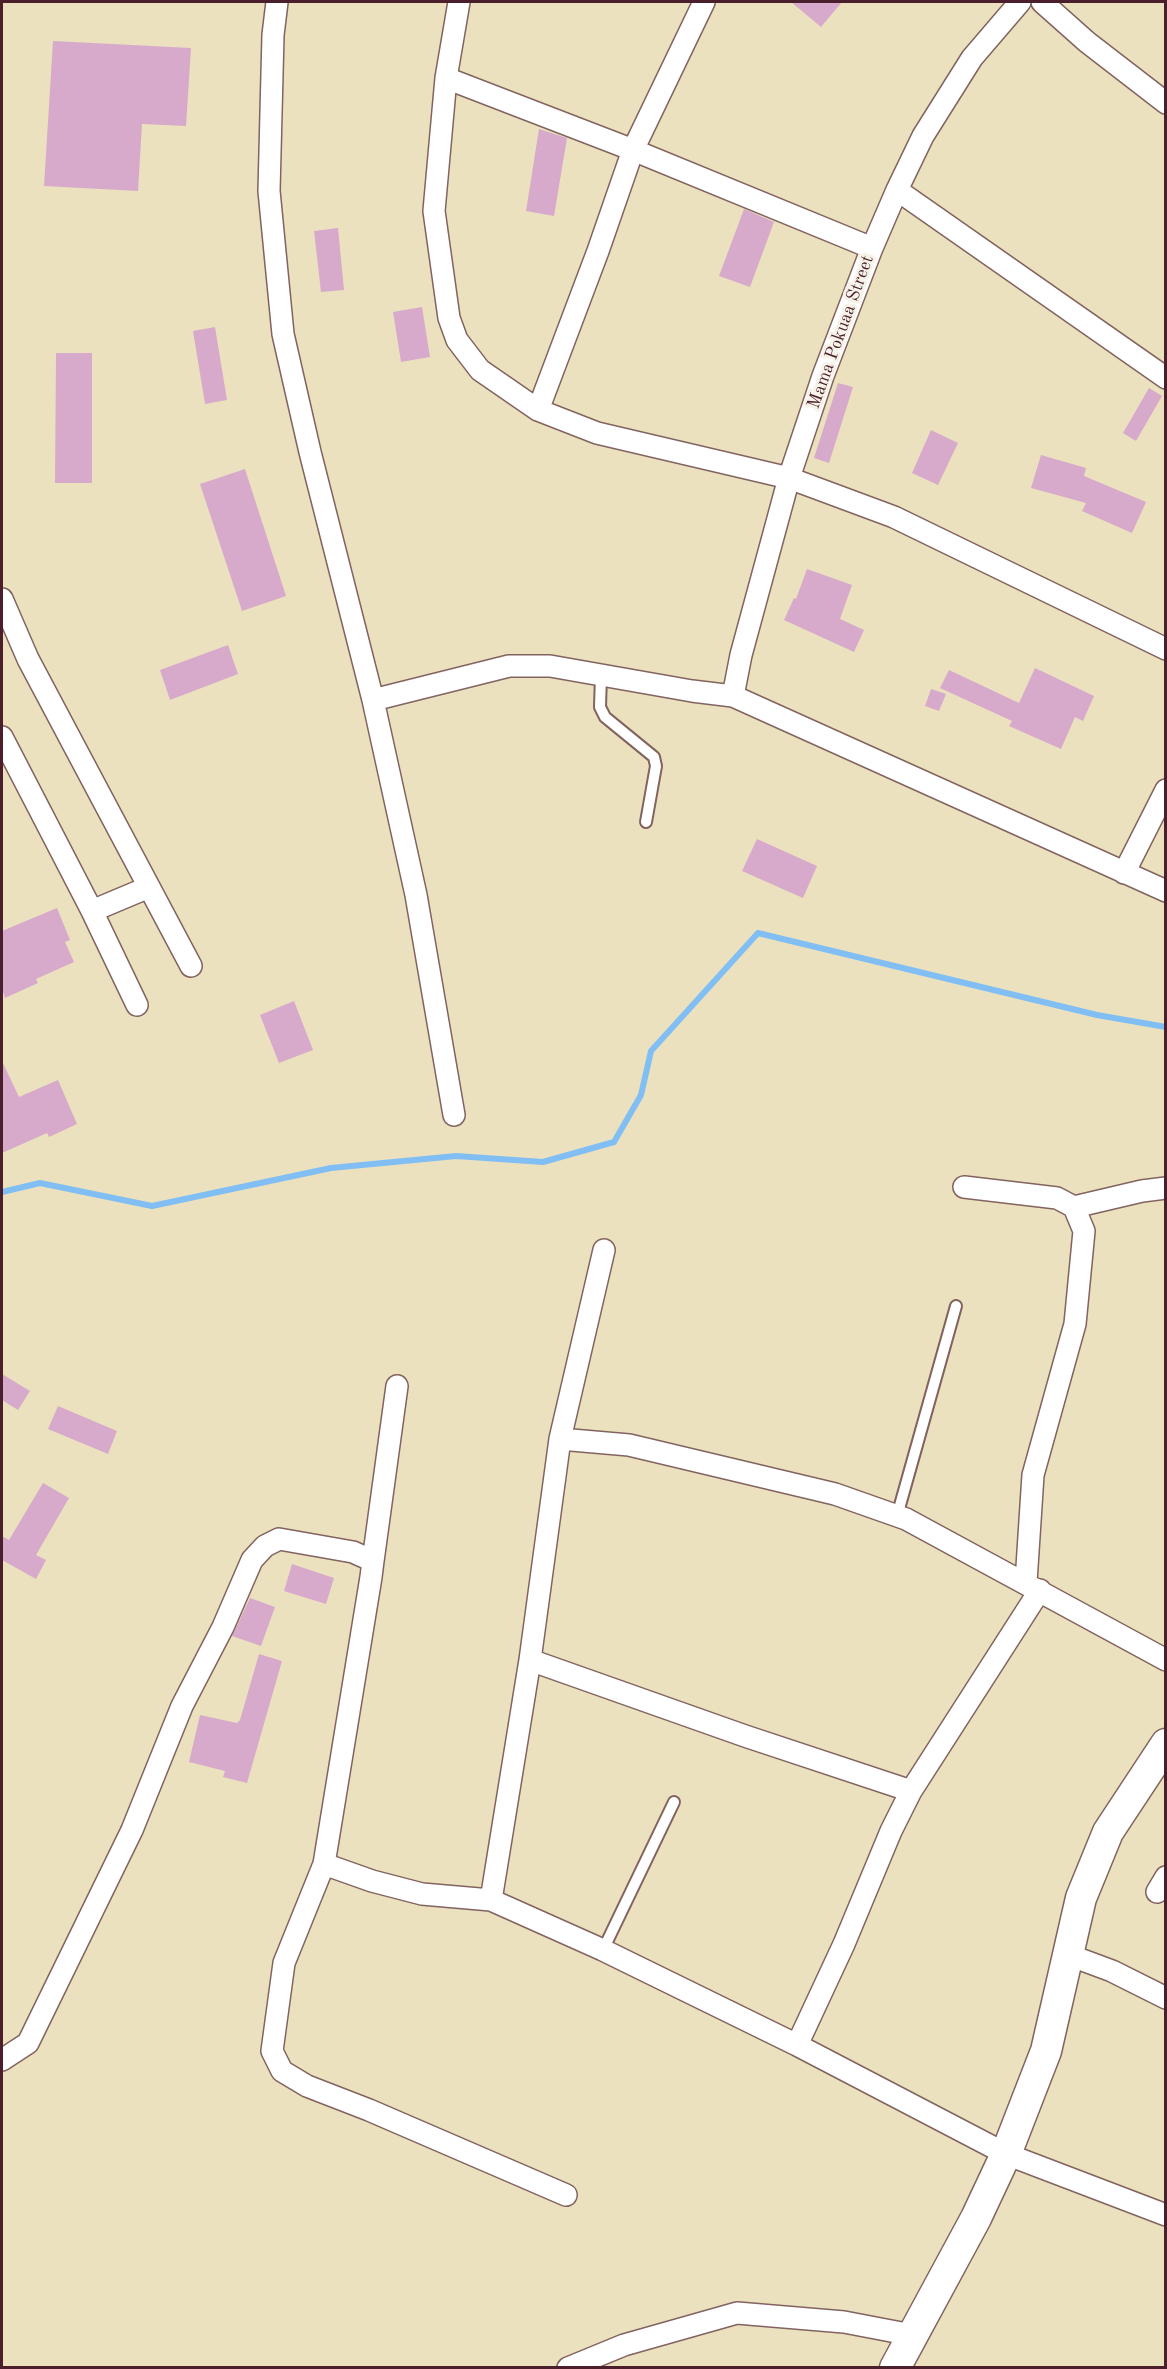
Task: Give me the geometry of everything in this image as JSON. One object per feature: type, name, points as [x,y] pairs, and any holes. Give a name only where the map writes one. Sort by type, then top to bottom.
[{"type":"street","points":[[277,2],[273,35],[269,191],[283,334],[310,452],[373,700],[416,895],[454,1115]]},
{"type":"street","points":[[459,2],[446,78],[434,211],[449,318],[457,340],[480,370],[538,411],[597,433],[789,478],[894,517],[1165,649]]},
{"type":"street","points":[[538,411],[633,150],[704,2]]},
{"type":"street","name":"Mama Pokuaa Street","points":[[733,696],[741,655],[789,478],[823,376],[872,248],[923,136],[972,58],[1020,2]]},
{"type":"street","points":[[1042,2],[1087,42],[1166,103]]},
{"type":"street","points":[[446,78],[633,150],[872,248]]},
{"type":"street","points":[[897,190],[1166,378]]},
{"type":"street","points":[[2,598],[28,659],[191,966]]},
{"type":"street","points":[[373,700],[509,666],[550,666],[733,696],[1166,891]]},
{"type":"street","points":[[2,737],[92,911],[136,1005]]},
{"type":"street","points":[[1124,873],[1166,790]]},
{"type":"street","points":[[92,911],[148,887]]},
{"type":"street","points":[[797,2045],[891,1831],[912,1791],[1033,1586],[1033,1475],[1075,1324],[1084,1231],[1074,1207],[1057,1198],[964,1187]]},
{"type":"street","points":[[1074,1207],[1142,1191],[1166,1188]]},
{"type":"street","points":[[491,1900],[530,1660],[560,1439],[604,1250]]},
{"type":"street","points":[[398,1386],[373,1561],[324,1864],[284,1963],[272,2051],[282,2071],[307,2086],[369,2110],[566,2195]]},
{"type":"street","points":[[560,1439],[629,1445],[835,1494],[906,1519],[1166,1660]]},
{"type":"street","points":[[2,2060],[28,2043],[132,1830],[182,1706],[223,1626],[252,1560],[265,1545],[279,1539],[353,1552],[373,1561]]},
{"type":"street","points":[[530,1660],[745,1736],[912,1791]]},
{"type":"street","points":[[901,2366],[912,2335],[976,2218],[1006,2154],[1046,2051],[1081,1898],[1108,1832],[1166,1744]]},
{"type":"street","points":[[324,1864],[372,1881],[422,1894],[491,1900],[603,1950],[797,2045],[1006,2154],[1166,2215]]},
{"type":"street","points":[[1069,1955],[1112,1971],[1166,1998]]},
{"type":"street","points":[[568,2367],[624,2345],[737,2313],[844,2322],[912,2335]]},
{"type":"lane","points":[[601,675],[600,707],[605,717],[654,757],[656,766],[646,822]]},
{"type":"lane","points":[[897,1516],[956,1306]]},
{"type":"lane","points":[[603,1950],[674,1802]]},
{"type":"building","points":[[791,2],[842,2],[821,27]]},
{"type":"building","points":[[53,41],[191,48],[186,126],[142,124],[138,191],[44,186]]},
{"type":"building","points":[[539,129],[567,138],[554,216],[526,211]]},
{"type":"building","points":[[744,209],[774,222],[750,287],[719,276]]},
{"type":"building","points":[[338,228],[344,290],[321,292],[314,231]]},
{"type":"building","points":[[422,307],[430,357],[401,362],[393,312]]},
{"type":"building","points":[[215,327],[227,400],[205,404],[193,331]]},
{"type":"building","points":[[56,353],[92,353],[92,483],[55,483]]},
{"type":"building","points":[[838,383],[853,387],[829,463],[814,458]]},
{"type":"building","points":[[1149,388],[1162,396],[1136,441],[1123,433]]},
{"type":"building","points":[[931,430],[958,443],[938,485],[912,473]]},
{"type":"building","points":[[1041,455],[1086,468],[1084,476],[1146,502],[1132,533],[1082,511],[1086,503],[1031,488]]},
{"type":"building","points":[[245,469],[286,596],[242,611],[200,484]]},
{"type":"building","points":[[807,569],[852,585],[840,619],[864,630],[854,652],[784,620],[794,598],[796,599]]},
{"type":"building","points":[[228,645],[238,674],[170,700],[160,670]]},
{"type":"building","points":[[1035,668],[1094,696],[1083,721],[1075,717],[1061,749],[1009,726],[1012,721],[940,688],[949,670],[1019,703]]},
{"type":"building","points":[[931,689],[946,694],[939,711],[925,706]]},
{"type":"building","points":[[757,839],[817,866],[803,898],[742,871]]},
{"type":"building","points":[[57,908],[70,940],[65,942],[74,962],[36,979],[38,983],[5,998],[2,988],[2,931]]},
{"type":"building","points":[[294,1001],[313,1050],[279,1063],[260,1015]]},
{"type":"building","points":[[2,1061],[19,1097],[58,1080],[77,1124],[49,1137],[47,1133],[2,1153]]},
{"type":"building","points":[[2,1374],[30,1391],[18,1410],[2,1400]]},
{"type":"building","points":[[58,1406],[117,1431],[108,1454],[48,1429]]},
{"type":"building","points":[[43,1483],[69,1498],[36,1555],[46,1560],[36,1579],[2,1560],[2,1536],[9,1540]]},
{"type":"building","points":[[292,1564],[334,1578],[326,1604],[284,1591]]},
{"type":"building","points":[[250,1598],[275,1607],[261,1646],[232,1636]]},
{"type":"building","points":[[259,1654],[282,1661],[247,1783],[223,1777],[225,1771],[189,1762],[200,1715],[237,1723],[240,1720]]},
{"type":"waterway","points":[[2,1192],[40,1183],[152,1206],[331,1168],[456,1156],[543,1162],[614,1142],[641,1095],[651,1051],[758,933],[1097,1015],[1166,1027]]}]
